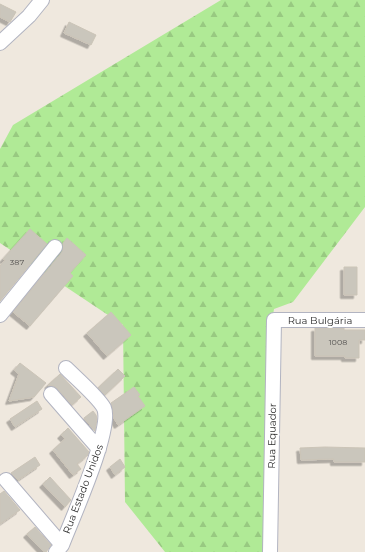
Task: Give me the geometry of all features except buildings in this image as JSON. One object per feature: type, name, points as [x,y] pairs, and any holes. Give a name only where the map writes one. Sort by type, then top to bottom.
[{"type":"street","points":[[0,44],[29,16],[42,0]]},
{"type":"street","points":[[1,311],[55,247]]},
{"type":"street","name":"Rua Bulgária","points":[[274,320],[365,320]]},
{"type":"street","name":"Rua Equador","points":[[270,552],[274,320]]},
{"type":"street","name":"Rua Estado Unidos","points":[[59,549],[99,449],[105,424],[104,408],[66,368]]},
{"type":"street","points":[[52,394],[99,449]]},
{"type":"street","points":[[6,480],[59,549]]},
{"type":"green space","points":[[221,0],[365,0],[365,207],[293,302],[274,309],[271,327],[263,552],[165,552],[125,502],[123,325],[0,243],[0,149],[13,125]]}]
